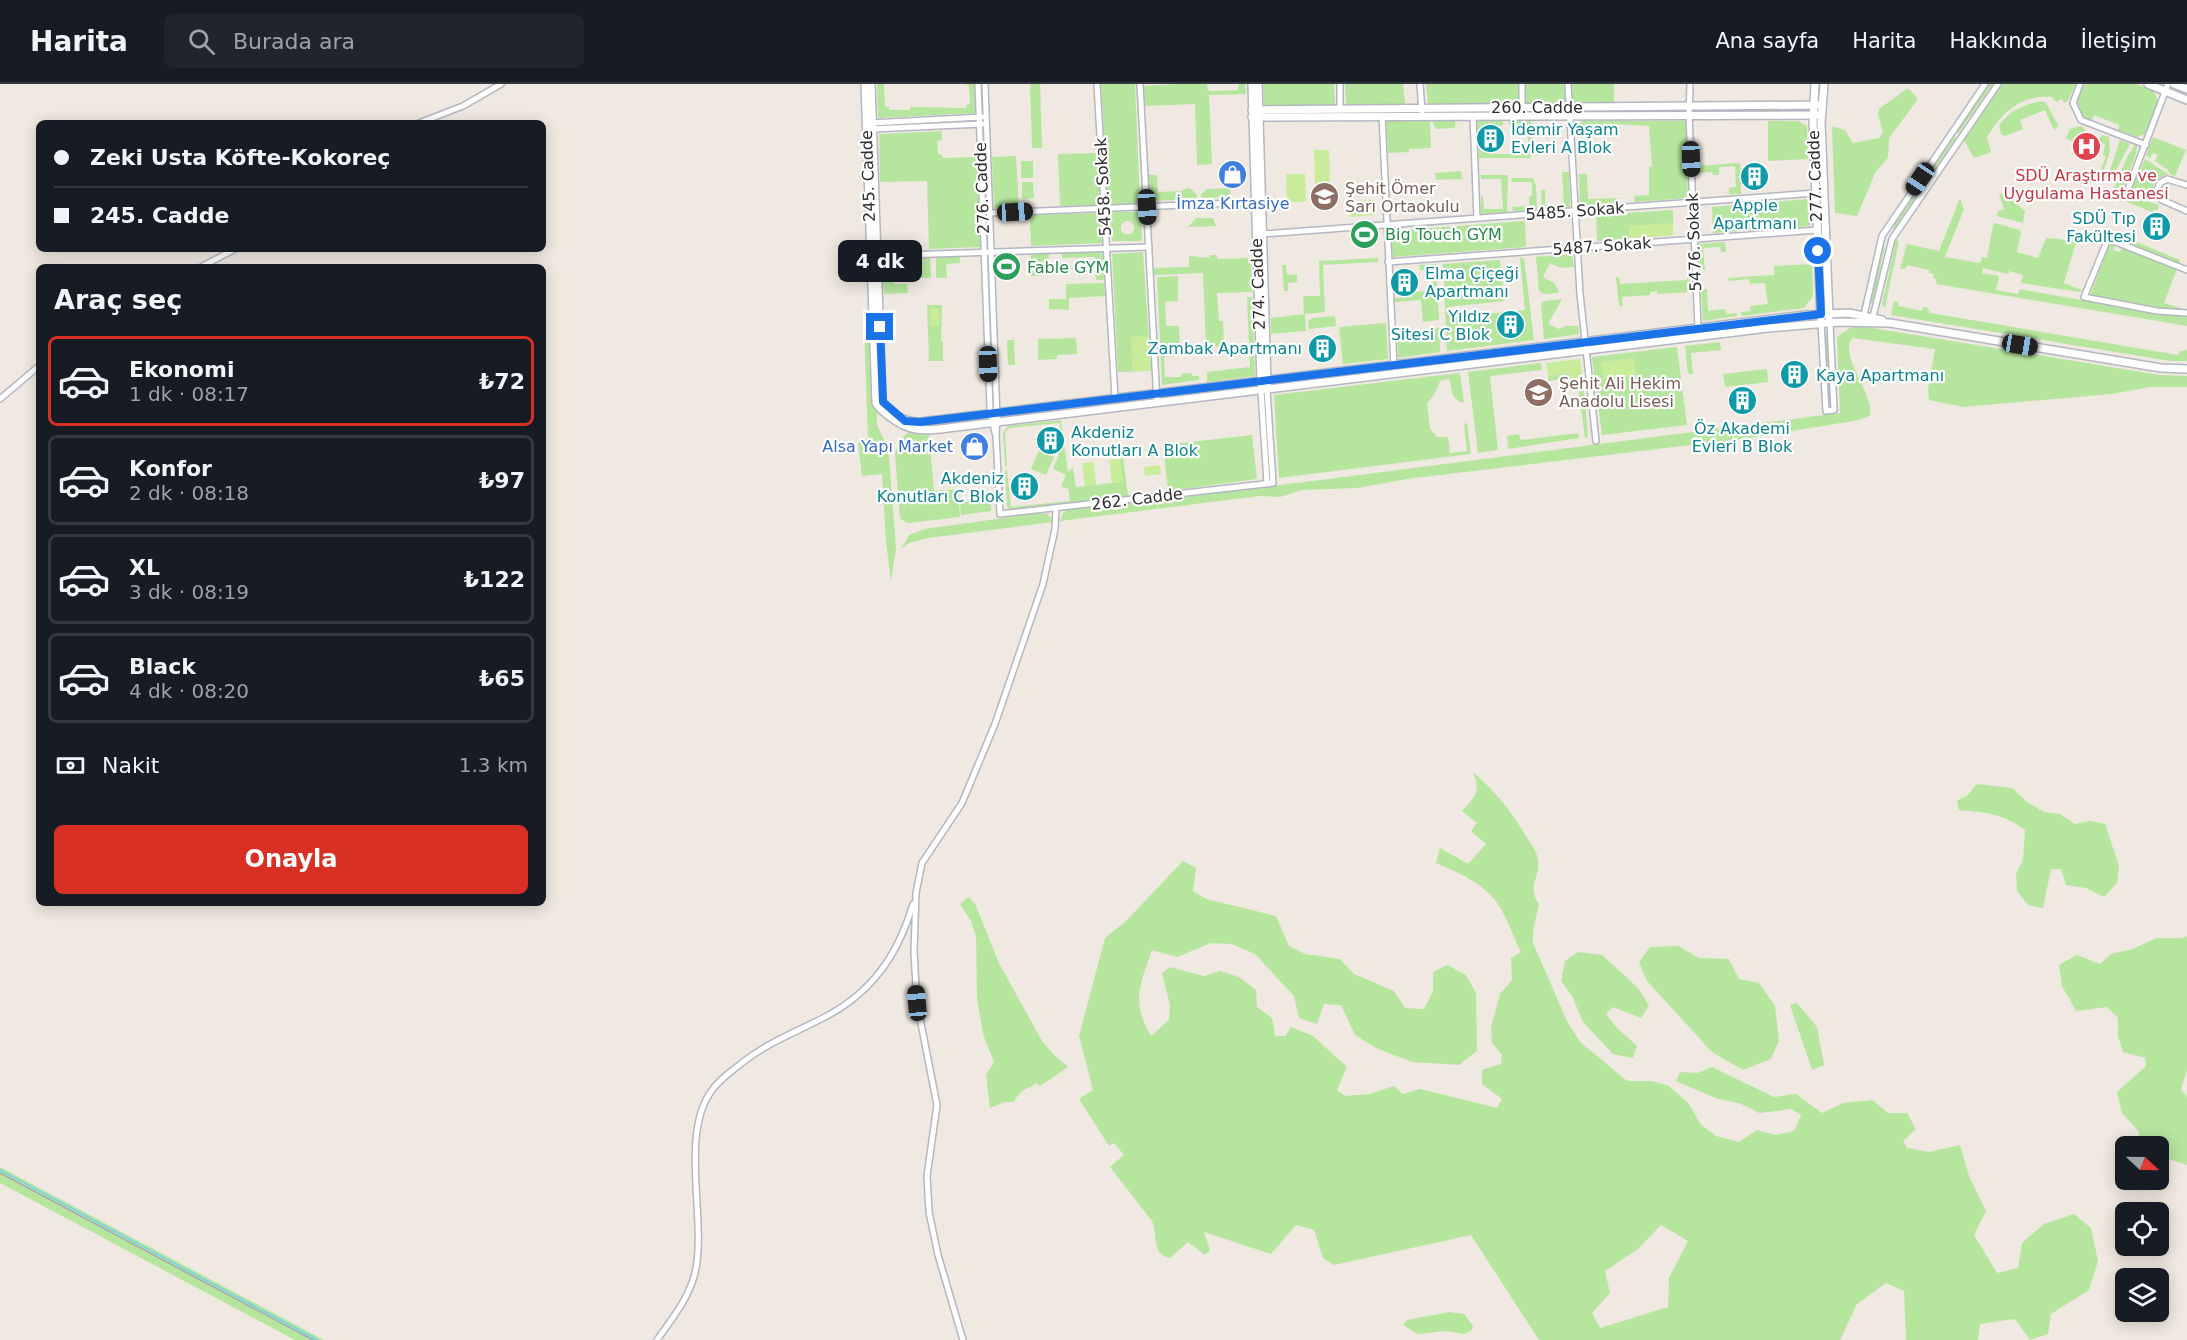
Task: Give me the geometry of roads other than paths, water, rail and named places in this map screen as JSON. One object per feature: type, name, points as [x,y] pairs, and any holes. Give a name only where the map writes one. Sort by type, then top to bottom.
[{"type":"street","points":[[427,120],[463,106],[501,84]]},
{"type":"street","name":"245. Cadde","points":[[865,84],[875,256],[876,401],[909,425]]},
{"type":"street","name":"245. Cadde","points":[[869,126],[871,84]]},
{"type":"street","name":"276. Cadde","points":[[978,84],[983,117]]},
{"type":"street","name":"276. Cadde","points":[[985,84],[983,124],[1000,514]]},
{"type":"street","name":"5458. Sokak","points":[[1097,84],[1115,398]]},
{"type":"street","points":[[1140,84],[1157,404]]},
{"type":"street","name":"274. Cadde","points":[[1251,84],[1256,113],[1264,381]]},
{"type":"street","points":[[1256,113],[1258,84]]},
{"type":"street","points":[[1340,84],[1340,109]]},
{"type":"street","points":[[1420,84],[1422,112]]},
{"type":"street","points":[[1522,84],[1522,108]]},
{"type":"street","points":[[1568,84],[1584,341],[1596,441]]},
{"type":"street","name":"5476. Sokak","points":[[1690,84],[1689,115],[1698,327]]},
{"type":"street","name":"277. Cadde","points":[[1815,84],[1813,115],[1826,411],[1834,410],[1821,115],[1824,84]]},
{"type":"street","points":[[1864,315],[1878,246],[1884,232],[1985,84]]},
{"type":"street","points":[[1873,317],[1888,248],[1894,236],[1998,84]]},
{"type":"street","points":[[2080,84],[2073,104],[2081,120],[2146,145]]},
{"type":"street","points":[[2148,84],[2168,88],[2187,100]]},
{"type":"street","points":[[2174,84],[2187,89]]},
{"type":"street","points":[[2125,197],[2168,88]]},
{"type":"street","name":"260. Cadde","points":[[1256,113],[1340,109],[1473,116],[1689,106],[1822,105]]},
{"type":"street","name":"260. Cadde","points":[[1256,113],[1382,116],[1522,108],[1689,115],[1821,115]]},
{"type":"street","points":[[1382,116],[1394,374]]},
{"type":"street","points":[[1473,116],[1477,218]]},
{"type":"street","points":[[869,126],[983,117]]},
{"type":"street","points":[[869,126],[983,124]]},
{"type":"street","name":"276. Cadde","points":[[983,124],[990,213],[988,251]]},
{"type":"street","points":[[2187,185],[2167,179],[2160,183],[2157,190],[2162,200],[2187,211]]},
{"type":"street","name":"5485. Sokak","points":[[1262,234],[1816,194]]},
{"type":"street","points":[[990,213],[1258,202]]},
{"type":"street","name":"274. Cadde","points":[[1258,202],[1262,234],[1264,391],[1270,483]]},
{"type":"street","name":"5487. Sokak","points":[[1388,262],[1817,230]]},
{"type":"street","points":[[1884,232],[1894,236]]},
{"type":"street","points":[[2187,270],[2108,239],[2084,297],[2157,311],[2187,314]]},
{"type":"street","points":[[875,256],[1149,247]]},
{"type":"street","points":[[207,264],[230,252]]},
{"type":"street","points":[[909,425],[1393,364],[1829,313],[1864,315],[1890,323]]},
{"type":"street","points":[[909,425],[924,431],[1821,323],[1890,323],[2161,368],[2187,369]]},
{"type":"street","points":[[0,399],[36,369]]},
{"type":"street","name":"262. Cadde","points":[[1000,514],[1270,483]]},
{"type":"street","points":[[657,1340],[685,1298],[696,1270],[697,1145],[700,1114],[710,1093],[723,1079],[759,1051],[838,1009],[869,984],[895,952],[907,925],[922,863],[962,803],[995,724],[1042,584],[1056,524],[1056,508]]},
{"type":"street","points":[[916,893],[914,952],[917,1003],[937,1105],[927,1176],[928,1212],[963,1340]]},
{"type":"waterway","points":[[0,1170],[318,1340]]},
{"type":"railway","points":[[0,1173],[313,1340]]},
{"type":"place","name":"İdemir Yaşam Evleri A Blok","points":[[1490,138]]},
{"type":"place","name":"SDÜ Araştırma ve Uygulama Hastanesi","points":[[2086,147]]},
{"type":"place","name":"İmza Kırtasiye","points":[[1233,175]]},
{"type":"place","name":"Apple Apartmanı","points":[[1755,177]]},
{"type":"place","name":"Şehit Ömer Sarı Ortaokulu","points":[[1324,197]]},
{"type":"place","name":"SDÜ Tıp Fakültesi","points":[[2157,227]]},
{"type":"place","name":"Big Touch GYM","points":[[1364,234]]},
{"type":"place","name":"Fable GYM","points":[[1006,267]]},
{"type":"place","name":"Elma Çiçeği Apartmanı","points":[[1404,282]]},
{"type":"place","name":"Yıldız Sitesi C Blok","points":[[1511,325]]},
{"type":"place","name":"Zambak Apartmanı","points":[[1323,348]]},
{"type":"place","name":"Kaya Apartmanı","points":[[1795,375]]},
{"type":"place","name":"Şehit Ali Hekim Anadolu Lisesi","points":[[1538,392]]},
{"type":"place","name":"Öz Akademi Evleri B Blok","points":[[1742,400]]},
{"type":"place","name":"Akdeniz Konutları A Blok","points":[[1050,441]]},
{"type":"place","name":"Alsa Yapı Market","points":[[974,446]]},
{"type":"place","name":"Akdeniz Konutları C Blok","points":[[1025,487]]}]
